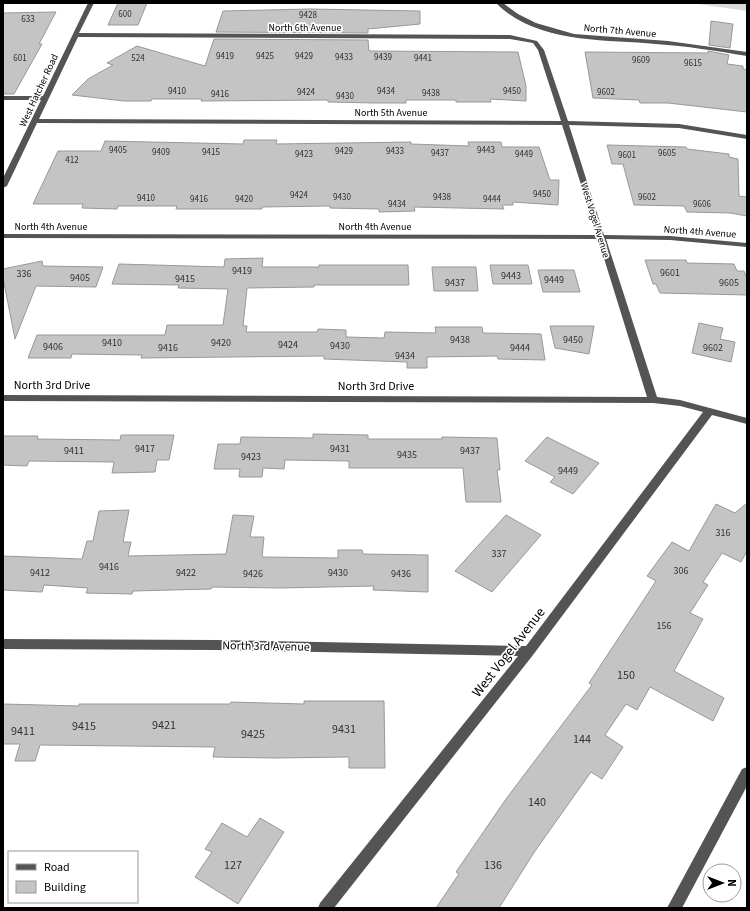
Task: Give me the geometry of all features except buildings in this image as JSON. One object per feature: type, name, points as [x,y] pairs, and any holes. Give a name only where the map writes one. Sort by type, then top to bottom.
[{"type":"street","name":"West Hatcher Road","points":[[3,186],[91,3]]},
{"type":"street","name":"North 7th Avenue","points":[[500,3],[526,21],[563,33],[594,38],[708,48],[747,54]]},
{"type":"street","name":"North 6th Avenue","points":[[75,35],[510,37],[535,42]]},
{"type":"street","name":"West Vogel Avenue","points":[[535,42],[541,50],[565,122],[653,400]]},
{"type":"street","points":[[3,98],[45,98]]},
{"type":"street","name":"North 5th Avenue","points":[[34,121],[565,122],[679,126],[747,137]]},
{"type":"street","name":"North 4th Avenue","points":[[3,236],[601,237],[670,238],[747,245]]},
{"type":"street","name":"North 3rd Drive","points":[[3,398],[653,400],[680,403],[747,421]]},
{"type":"street","name":"West Vogel Avenue","points":[[325,908],[529,651],[710,410]]},
{"type":"street","name":"North 3rd Avenue","points":[[3,644],[224,645],[529,651]]},
{"type":"street","points":[[674,908],[747,774]]},
{"type":"shaded area","points":[[691,3],[747,3],[747,11]]}]
